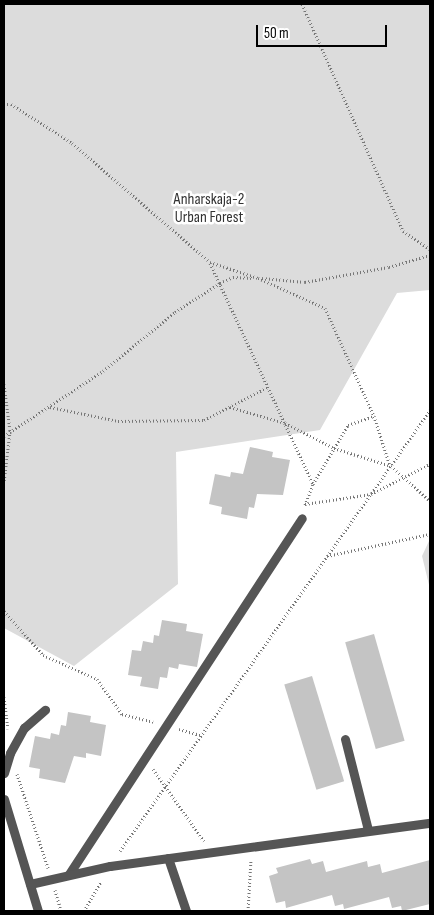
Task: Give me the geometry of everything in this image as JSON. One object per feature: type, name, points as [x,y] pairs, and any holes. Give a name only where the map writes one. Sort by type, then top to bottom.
[{"type":"lane","points":[[69,874],[302,518]]},
{"type":"lane","points":[[4,773],[10,753],[24,728],[45,710]]},
{"type":"lane","points":[[345,739],[368,830]]},
{"type":"lane","points":[[4,800],[38,911]]},
{"type":"lane","points":[[30,884],[51,877],[110,866],[430,823]]},
{"type":"lane","points":[[168,858],[186,911]]},
{"type":"path","points":[[302,4],[403,231],[430,249]]},
{"type":"path","points":[[4,104],[11,104],[72,143],[210,262],[258,278],[325,308],[374,416],[391,466]]},
{"type":"path","points":[[4,436],[10,430],[103,371],[175,312],[233,277],[305,282],[389,267],[430,255]]},
{"type":"path","points":[[210,262],[313,484]]},
{"type":"path","points":[[4,384],[10,430],[4,483]]},
{"type":"path","points":[[50,406],[118,421],[167,423],[204,420],[268,387]]},
{"type":"path","points":[[229,407],[285,423],[334,448],[391,466],[405,476],[430,501]]},
{"type":"path","points":[[84,911],[110,866],[165,785],[430,410]]},
{"type":"path","points":[[302,518],[313,484],[348,425],[374,416]]},
{"type":"path","points":[[306,504],[371,494],[430,464]]},
{"type":"path","points":[[326,556],[430,534]]},
{"type":"path","points":[[4,611],[43,655],[97,679],[122,714],[200,735]]},
{"type":"path","points":[[4,697],[10,753],[61,911]]},
{"type":"path","points":[[146,758],[212,852]]},
{"type":"path","points":[[248,911],[252,846]]},
{"type":"green space","name":"Anharskaja-2 Urban Forest","points":[[4,4],[430,4],[430,290],[397,293],[320,430],[176,452],[178,584],[74,666],[4,628]]},
{"type":"green space","points":[[430,539],[430,589],[422,556]]},
{"type":"building","points":[[250,447],[273,452],[272,457],[290,460],[283,495],[257,494],[254,508],[249,507],[247,519],[221,514],[222,507],[209,504],[215,474],[230,477],[231,472],[243,474]]},
{"type":"building","points":[[162,620],[187,624],[186,631],[203,634],[197,667],[179,664],[178,669],[169,667],[167,678],[160,677],[158,689],[140,686],[142,677],[128,675],[132,650],[141,651],[143,641],[153,643],[154,635],[159,636]]},
{"type":"building","points":[[374,634],[405,741],[376,749],[345,642]]},
{"type":"building","points":[[312,676],[344,781],[316,790],[284,684]]},
{"type":"building","points":[[68,712],[91,716],[90,722],[106,725],[101,756],[86,753],[86,758],[74,756],[65,783],[39,778],[40,769],[29,767],[35,736],[50,739],[51,733],[59,735],[61,725],[66,726]]},
{"type":"building","points":[[310,859],[312,864],[323,861],[326,872],[367,861],[368,867],[380,864],[382,873],[430,860],[430,904],[402,911],[401,906],[392,908],[389,897],[344,909],[343,904],[335,906],[332,895],[286,908],[285,901],[276,903],[269,876],[278,873],[276,868]]}]
